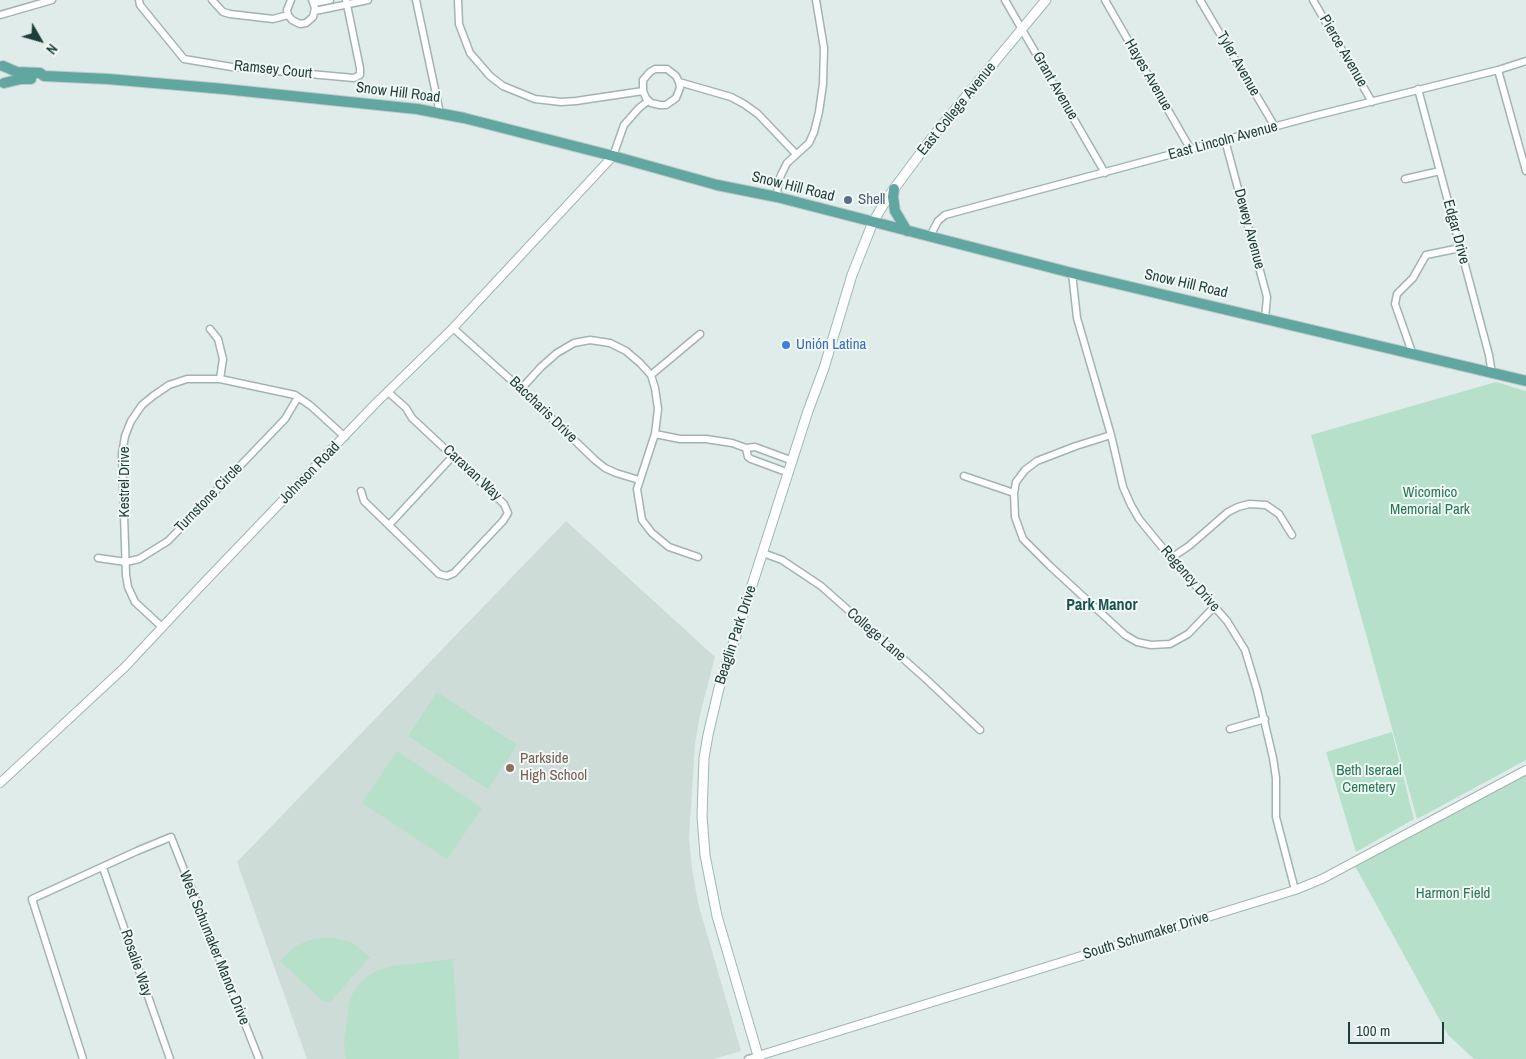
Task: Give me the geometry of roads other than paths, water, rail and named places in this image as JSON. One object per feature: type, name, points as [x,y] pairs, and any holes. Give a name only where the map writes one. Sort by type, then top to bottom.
[{"type":"main road","name":"East College Avenue","points":[[873,222],[894,189],[934,135],[1046,0]]},
{"type":"main road","name":"Snow Hill Road","points":[[2,64],[17,72],[40,73],[44,76],[108,79],[224,89],[394,106],[440,113],[613,156],[717,185],[777,198],[1072,273],[1526,382]]},
{"type":"main road","points":[[2,64],[6,78],[2,86]]},
{"type":"main road","name":"Snow Hill Road","points":[[2,86],[21,79],[40,79],[44,76]]},
{"type":"main road","points":[[894,189],[892,197],[895,210],[907,231]]},
{"type":"main road","name":"Beaglin Park Drive","points":[[758,1057],[726,950],[704,855],[702,800],[704,758],[719,688],[852,276],[873,222]]},
{"type":"street","points":[[0,15],[52,0]]},
{"type":"street","name":"Ramsey Court","points":[[139,0],[140,5],[184,60],[232,67],[354,78],[360,75],[360,68],[347,2]]},
{"type":"street","points":[[212,0],[223,12],[230,14],[273,19],[288,16]]},
{"type":"street","points":[[291,0],[287,10],[288,16],[296,23],[306,23],[313,17],[315,11],[313,2],[330,0]]},
{"type":"street","points":[[315,11],[347,2],[368,0]]},
{"type":"street","points":[[416,0],[440,113]]},
{"type":"street","points":[[458,0],[459,24],[470,53],[490,76],[503,86],[535,99],[561,102],[643,91]]},
{"type":"street","points":[[777,198],[778,182],[782,173],[787,163],[809,143],[819,112],[823,84],[824,48],[816,0]]},
{"type":"street","name":"Grant Avenue","points":[[1005,0],[1105,173]]},
{"type":"street","name":"Hayes Avenue","points":[[1105,0],[1191,150]]},
{"type":"street","name":"Tyler Avenue","points":[[1200,0],[1275,127]]},
{"type":"street","name":"Pierce Avenue","points":[[1313,0],[1372,102]]},
{"type":"street","name":"East Lincoln Avenue","points":[[930,236],[938,221],[945,215],[1418,89],[1498,70],[1526,61]]},
{"type":"street","points":[[679,82],[678,93],[671,102],[660,105],[648,101],[643,91],[643,80],[646,76],[655,69],[667,69],[672,72],[679,82],[731,97],[744,104],[758,114],[796,154]]},
{"type":"street","points":[[1498,70],[1526,172]]},
{"type":"street","name":"Edgar Drive","points":[[1418,89],[1490,355],[1492,374]]},
{"type":"street","points":[[613,156],[624,125],[648,101]]},
{"type":"street","name":"Dewey Avenue","points":[[1225,140],[1267,297],[1265,319]]},
{"type":"street","name":"Johnson Road","points":[[0,783],[124,669],[388,392],[453,328],[613,156]]},
{"type":"street","points":[[1405,179],[1440,171]]},
{"type":"street","points":[[1413,355],[1395,304],[1398,294],[1413,278],[1426,255],[1460,248]]},
{"type":"street","name":"Regency Drive","points":[[1072,273],[1077,318],[1111,435],[1123,487],[1130,505],[1139,520],[1227,621],[1245,650],[1265,719],[1276,778],[1276,817],[1296,890]]},
{"type":"street","name":"Baccharis Drive","points":[[453,328],[521,389],[595,460],[613,471],[639,480]]},
{"type":"street","points":[[210,329],[218,339],[223,359],[220,379]]},
{"type":"street","points":[[651,375],[700,334]]},
{"type":"street","points":[[521,389],[541,367],[564,348],[574,343],[590,340],[610,344],[626,351],[640,363],[651,375],[658,408],[655,434],[637,489],[642,520],[652,533],[669,547],[698,557]]},
{"type":"street","name":"Kestrel Drive","points":[[162,627],[135,602],[128,587],[122,454],[125,436],[131,421],[142,405],[169,386],[187,379],[220,379],[298,397],[311,406],[345,437]]},
{"type":"street","name":"Caravan Way","points":[[361,491],[364,501],[439,574],[446,576],[454,573],[503,521],[508,513],[504,504],[412,418],[406,408],[388,392]]},
{"type":"street","name":"Turnstone Circle","points":[[98,558],[126,562],[140,559],[168,541],[285,419],[298,397]]},
{"type":"street","points":[[655,434],[680,440],[718,440],[746,448],[756,447],[793,461]]},
{"type":"street","points":[[1111,435],[1037,461],[1025,470],[1016,482],[1014,493],[1015,517],[1023,538],[1124,635],[1137,642],[1150,646],[1170,644],[1188,634],[1214,607]]},
{"type":"street","points":[[746,448],[748,457],[751,459],[789,473]]},
{"type":"street","points":[[389,525],[453,456]]},
{"type":"street","points":[[964,476],[1014,493]]},
{"type":"street","points":[[1171,558],[1228,512],[1248,504],[1266,505],[1279,514],[1292,535]]},
{"type":"street","name":"College Lane","points":[[763,553],[782,560],[821,586],[926,679],[980,730]]},
{"type":"street","points":[[1230,729],[1265,719]]},
{"type":"street","name":"South Schumaker Drive","points":[[748,1059],[1296,890],[1322,879],[1526,770]]},
{"type":"street","name":"West Schumaker Manor Drive","points":[[102,868],[170,837],[259,1059]]},
{"type":"street","points":[[83,1059],[32,899],[102,868]]},
{"type":"street","name":"Rosalie Way","points":[[102,868],[170,1059]]},
{"type":"place","name":"Shell","points":[[848,200]]},
{"type":"place","name":"Unión Latina","points":[[786,345]]},
{"type":"place","name":"Parkside High School","points":[[510,768]]},
{"type":"district","name":"Park Manor","points":[[1102,606]]},
{"type":"park label","name":"Wicomico Memorial Park","points":[[1430,502]]},
{"type":"park label","name":"Beth Iserael Cemetery","points":[[1369,780]]},
{"type":"park label","name":"Harmon Field","points":[[1453,894]]}]
